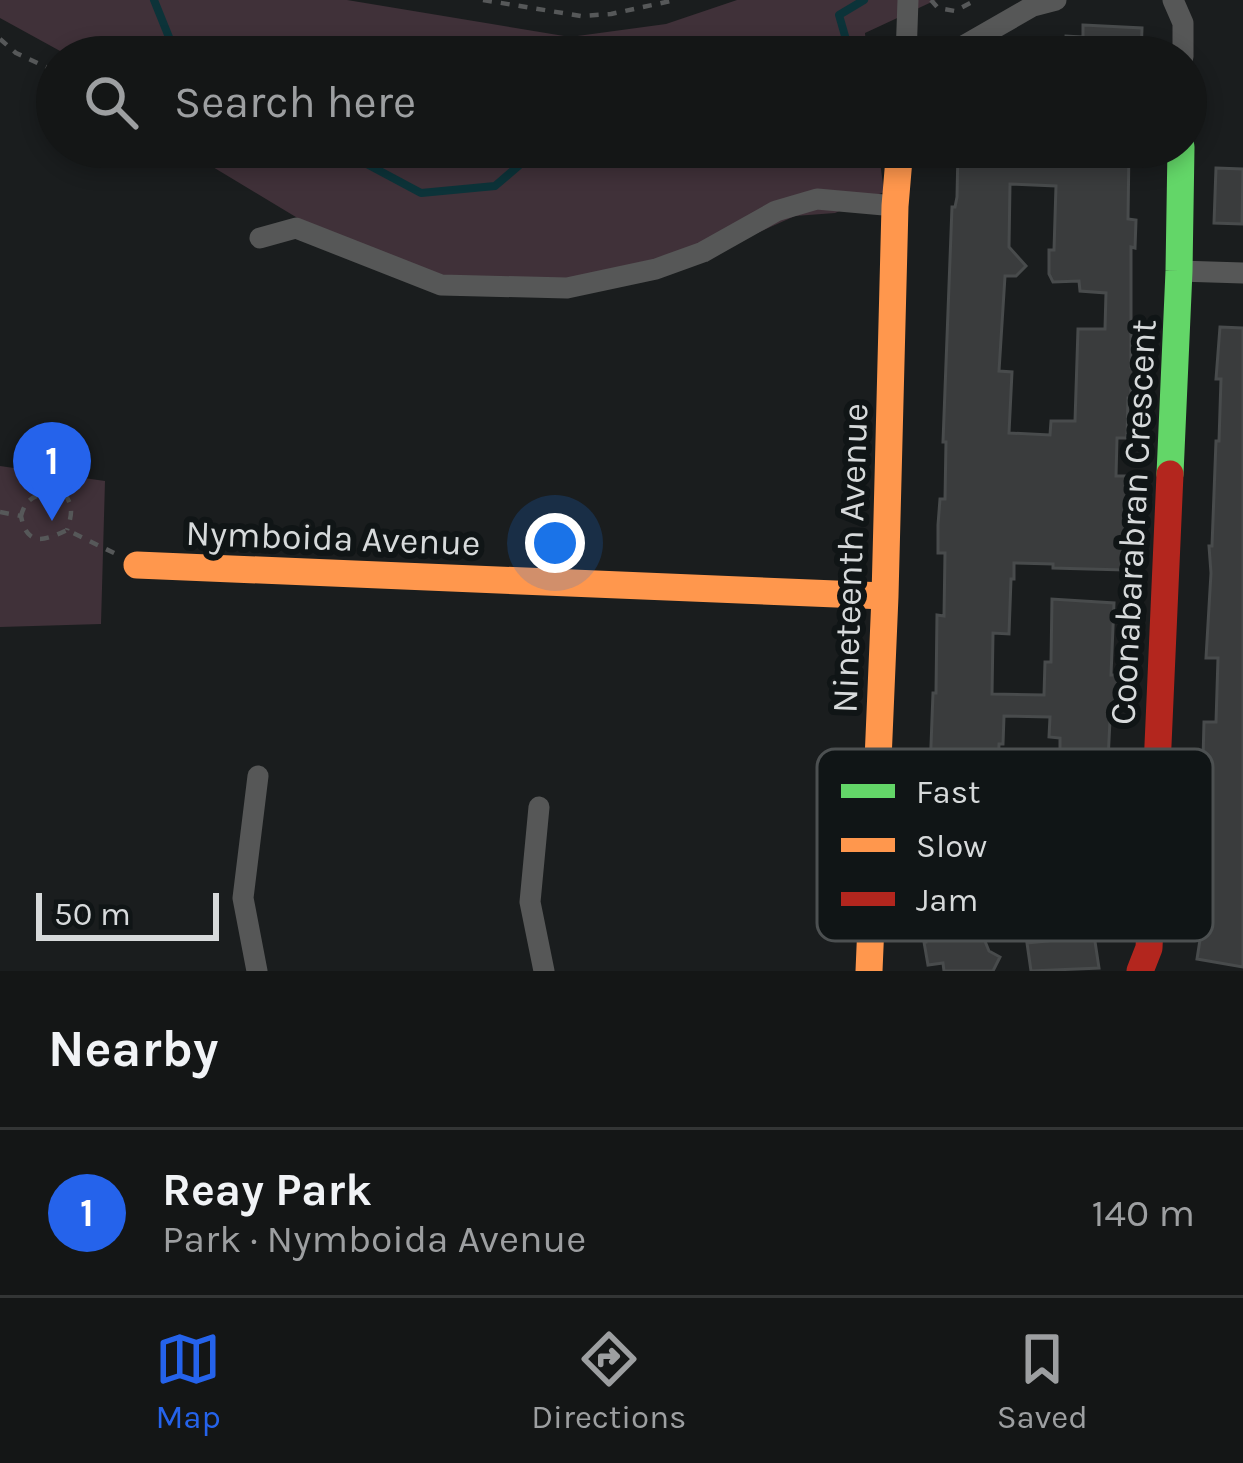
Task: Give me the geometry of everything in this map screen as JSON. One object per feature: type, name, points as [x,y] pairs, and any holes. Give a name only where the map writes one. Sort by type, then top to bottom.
[{"type":"street","points":[[907,36],[908,0]]},
{"type":"street","points":[[981,36],[1033,6],[1056,0]]},
{"type":"street","points":[[1173,0],[1183,36]]},
{"type":"street","name":"Nineteenth Avenue","points":[[878,749],[898,168]]},
{"type":"street","name":"Coonabarabran Crescent","points":[[1157,749],[1181,168]]},
{"type":"street","points":[[260,238],[296,227],[441,285],[567,288],[703,252],[776,211],[817,199],[895,206]]},
{"type":"street","points":[[1179,271],[1243,273]]},
{"type":"street","name":"Nymboida Avenue","points":[[137,565],[885,596]]},
{"type":"street","points":[[256,971],[243,898],[258,776]]},
{"type":"street","points":[[538,807],[530,902],[544,971]]},
{"type":"street","name":"Nineteenth Avenue","points":[[869,971],[870,941]]},
{"type":"street","name":"Coonabarabran Crescent","points":[[1139,971],[1148,941]]},
{"type":"path","points":[[483,0],[581,16],[675,0]]},
{"type":"path","points":[[931,0],[938,8],[955,11],[976,0]]},
{"type":"path","points":[[0,39],[36,62]]},
{"type":"path","points":[[67,530],[72,514],[66,496],[37,494],[23,506],[25,533],[36,539],[67,530],[137,565]]},
{"type":"path","points":[[0,512],[21,516]]},
{"type":"shaded area","points":[[0,0],[347,0],[564,36],[36,38],[0,18]]},
{"type":"shaded area","points":[[737,0],[936,0],[865,33],[577,36],[666,24]]},
{"type":"shaded area","points":[[215,168],[881,168],[884,192],[835,213],[795,216],[668,273],[466,288],[329,237]]},
{"type":"shaded area","points":[[0,466],[105,481],[101,624],[0,627]]},
{"type":"building","points":[[1083,25],[1142,28],[1142,36],[1083,36]]},
{"type":"building","points":[[958,168],[1129,168],[1128,219],[1136,220],[1135,248],[1131,247],[1131,367],[1135,367],[1127,438],[1117,438],[1116,476],[1127,476],[1129,554],[1124,554],[1124,570],[1014,563],[1009,634],[993,633],[992,694],[1044,695],[1045,662],[1051,662],[1052,599],[1114,603],[1111,675],[1118,675],[1117,720],[1110,720],[1109,749],[1060,749],[1060,738],[1049,737],[1050,717],[1004,716],[999,749],[931,749],[937,615],[944,616],[945,553],[938,553],[938,525],[940,499],[945,499],[952,207]],"holes":[[[1010,184],[1056,186],[1054,250],[1049,250],[1053,282],[1079,281],[1080,291],[1106,293],[1105,329],[1078,329],[1075,421],[1051,421],[1050,435],[1009,433],[1012,372],[999,371],[1005,276],[1016,276],[1026,266],[1009,247]]]},
{"type":"building","points":[[1216,168],[1243,169],[1242,224],[1214,223]]},
{"type":"building","points":[[1220,327],[1243,328],[1243,967],[1197,959],[1200,941],[1213,941],[1213,749],[1203,749],[1204,722],[1216,722],[1218,658],[1206,658],[1209,546],[1219,441],[1221,379],[1216,379]]},
{"type":"building","points":[[985,941],[989,951],[1000,957],[993,971],[944,971],[943,963],[928,965],[926,942]]},
{"type":"building","points":[[1095,941],[1099,968],[1031,971],[1027,943]]},
{"type":"waterway","points":[[154,0],[169,36]]},
{"type":"waterway","points":[[845,36],[839,15],[864,0]]},
{"type":"waterway","points":[[374,168],[421,193],[495,186],[516,168]]},
{"type":"traffic: fast","points":[[1170,474],[1181,168]]},
{"type":"traffic: slow","points":[[878,749],[898,168]]},
{"type":"traffic: slow","points":[[137,565],[885,596]]},
{"type":"traffic: slow","points":[[869,971],[870,941]]},
{"type":"traffic: jam","points":[[1158,749],[1170,474]]},
{"type":"traffic: jam","points":[[1140,971],[1149,941]]},
{"type":"place","name":"Reay Park","points":[[52,521]]}]
